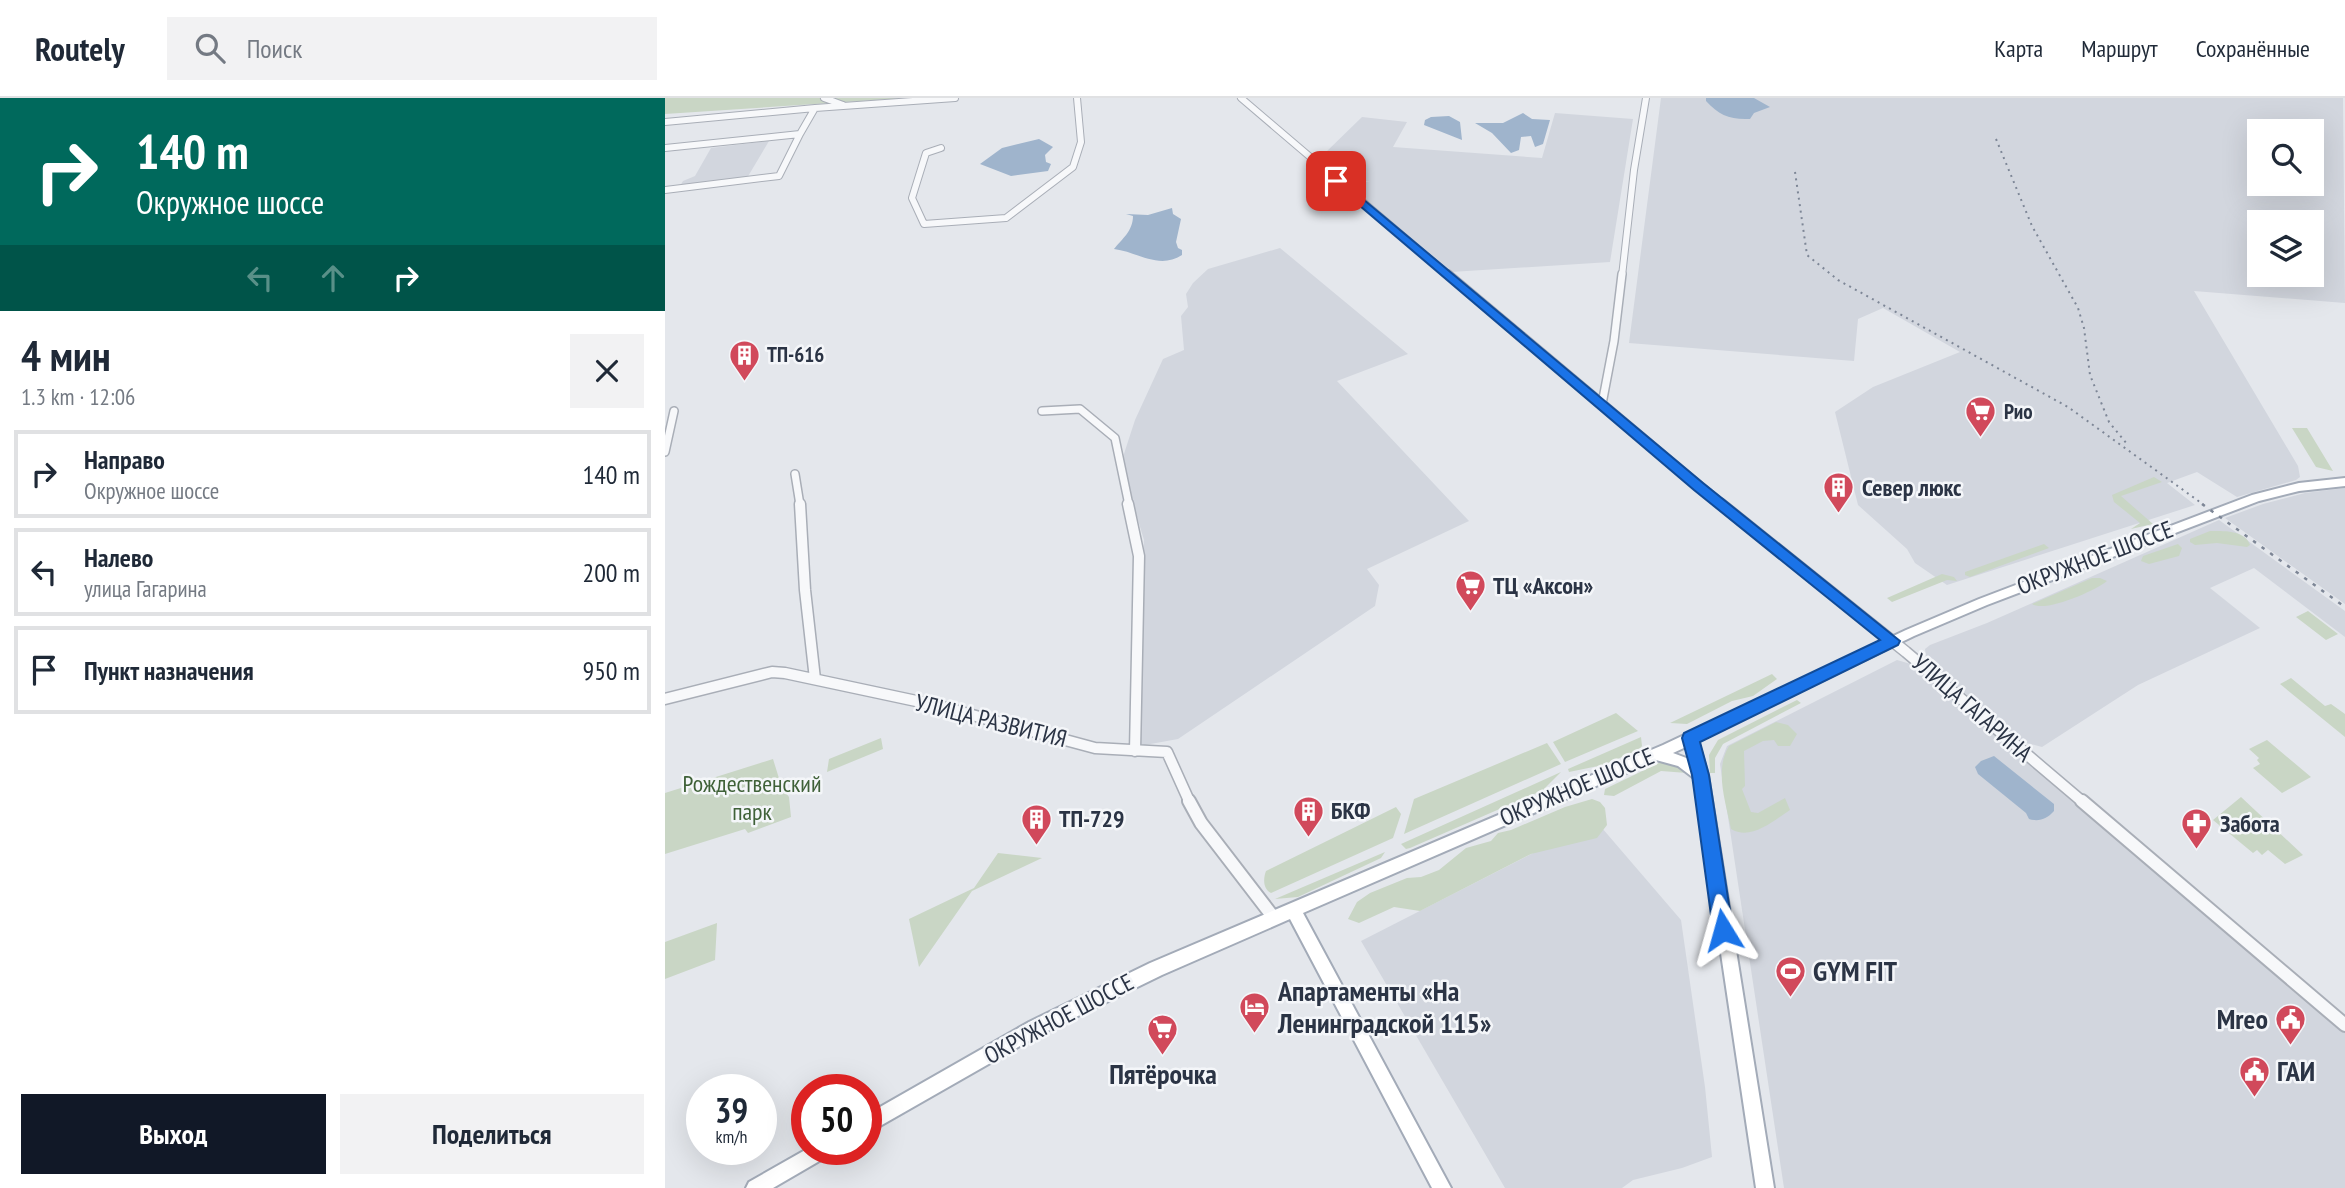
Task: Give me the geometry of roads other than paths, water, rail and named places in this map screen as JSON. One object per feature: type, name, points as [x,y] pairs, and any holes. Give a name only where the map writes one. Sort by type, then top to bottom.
[{"type":"main road","name":"ОКРУЖНОЕ ШОССЕ","points":[[882,1116],[1070,1010],[1156,969],[1655,754],[1892,641],[1983,602],[2247,501],[2299,487],[2345,482]]},
{"type":"main road","points":[[1690,738],[1700,775],[1765,1188]]},
{"type":"main road","points":[[1655,754],[1682,761],[1700,775]]},
{"type":"main road","points":[[1293,910],[1442,1188]]},
{"type":"main road","points":[[755,1188],[796,1165]]},
{"type":"street","points":[[824,98],[847,106]]},
{"type":"street","points":[[665,122],[955,98]]},
{"type":"street","points":[[941,148],[926,153],[912,198],[924,224],[1006,218],[1073,167],[1079,158],[1082,146],[1077,98]]},
{"type":"street","name":"УЛИЦА ГАГАРИНА","points":[[1241,98],[1699,486],[1892,641],[2345,1025]]},
{"type":"street","points":[[1602,404],[1614,341],[1634,170],[1646,98]]},
{"type":"street","points":[[665,190],[779,176],[815,108]]},
{"type":"street","points":[[665,148],[800,134]]},
{"type":"street","points":[[1042,411],[1080,409],[1115,438],[1124,496],[1139,556],[1135,751]]},
{"type":"street","points":[[665,452],[674,411]]},
{"type":"street","points":[[795,474],[799,488],[805,590],[815,679]]},
{"type":"street","name":"УЛИЦА РАЗВИТИЯ","points":[[665,699],[772,672],[959,711],[1095,748],[1167,752],[1201,823],[1275,918]]},
{"type":"water","points":[[1706,98],[1754,98],[1770,107],[1754,113],[1750,119],[1737,119],[1720,113]]},
{"type":"water","points":[[1523,113],[1532,119],[1550,120],[1543,144],[1535,147],[1531,136],[1521,137],[1519,150],[1511,153],[1492,133],[1475,123],[1503,123]]},
{"type":"water","points":[[1449,116],[1460,122],[1462,140],[1424,125],[1425,120],[1431,117]]},
{"type":"water","points":[[1039,139],[1053,147],[1045,155],[1046,162],[1051,164],[1048,171],[1011,176],[980,164],[1002,148]]},
{"type":"water","points":[[1172,208],[1173,214],[1181,219],[1176,242],[1182,255],[1165,261],[1114,249],[1131,226],[1133,216],[1126,214],[1148,215]]},
{"type":"water","points":[[1994,756],[2054,804],[2054,811],[2049,816],[2029,819],[2026,813],[1978,774],[1975,767],[1981,761]]},
{"type":"railway","points":[[1996,139],[2032,226],[2078,308],[2084,328],[2090,375],[2109,422],[2127,444]]},
{"type":"railway","points":[[1795,172],[1807,255],[1838,280],[2068,407],[2204,505]]},
{"type":"railway","points":[[2202,504],[2345,607]]},
{"type":"place","name":"ТП-616","points":[[744,382]]},
{"type":"place","name":"Рио","points":[[1981,439]]},
{"type":"place","name":"Север люкс","points":[[1839,515]]},
{"type":"place","name":"ТЦ «Аксон»","points":[[1470,613]]},
{"type":"place","name":"БКФ","points":[[1308,838]]},
{"type":"place","name":"ТП-729","points":[[1036,846]]},
{"type":"place","name":"Забота","points":[[2197,851]]},
{"type":"place","name":"GYM FIT","points":[[1790,998]]},
{"type":"place","name":"Апартаменты «На Ленинградской 115»","points":[[1255,1034]]},
{"type":"place","name":"Mreo","points":[[2291,1046]]},
{"type":"place","name":"Пятёрочка","points":[[1163,1057]]},
{"type":"place","name":"ГАИ","points":[[2254,1098]]},
{"type":"park label","name":"Рождественский парк","points":[[752,798]]}]
